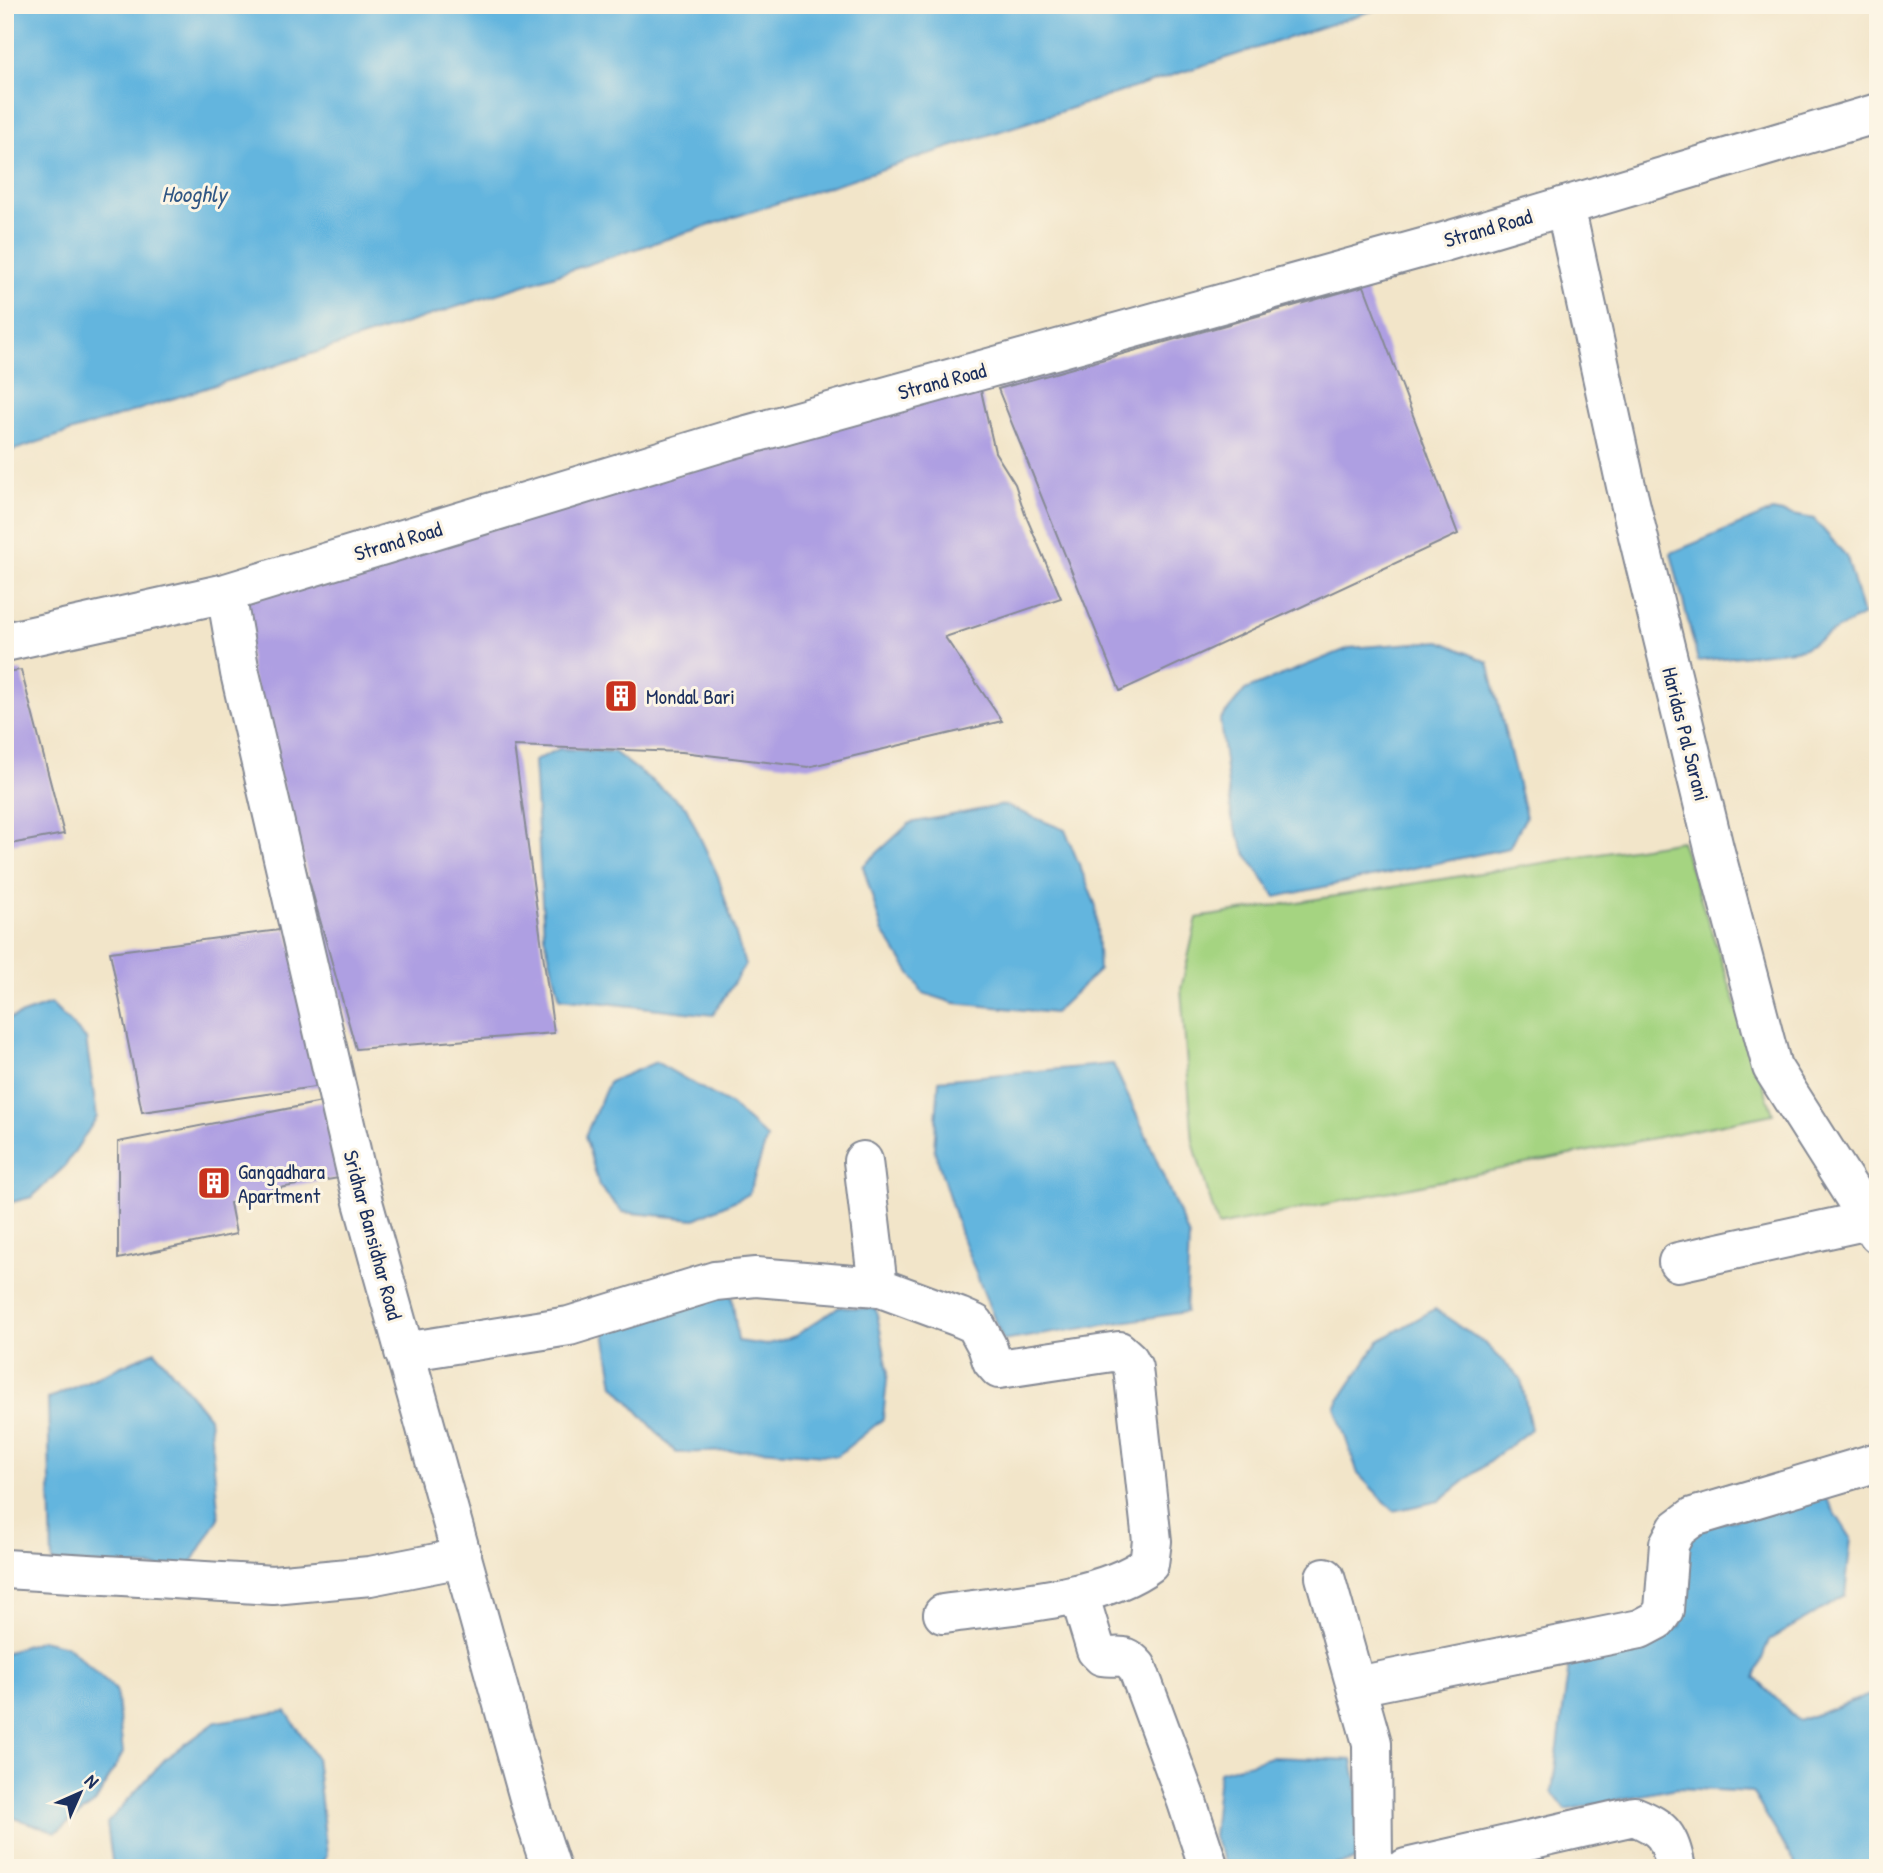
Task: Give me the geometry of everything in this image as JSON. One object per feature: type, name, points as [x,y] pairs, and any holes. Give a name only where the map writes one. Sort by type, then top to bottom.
[{"type":"street","name":"Strand Road","points":[[5,642],[226,593],[729,440],[1444,242],[1878,113]]},
{"type":"street","name":"Haridas Pal Sarani","points":[[1565,206],[1636,526],[1714,848],[1772,1066],[1863,1183],[1874,1227]]},
{"type":"street","name":"Sridhar Bansidhar Road","points":[[226,593],[240,673],[363,1202],[534,1816],[551,1868]]},
{"type":"street","points":[[863,1161],[878,1287]]},
{"type":"street","points":[[1678,1262],[1874,1227]]},
{"type":"street","points":[[404,1352],[569,1326],[715,1281],[756,1277],[878,1287],[975,1324],[992,1361],[999,1369],[1119,1351],[1133,1368],[1152,1541],[1149,1564],[1133,1576],[1079,1594],[943,1614]]},
{"type":"street","points":[[1357,1686],[1640,1629],[1657,1620],[1664,1610],[1669,1544],[1677,1528],[1693,1517],[1878,1462]]},
{"type":"street","points":[[5,1569],[273,1586],[370,1576],[462,1558]]},
{"type":"street","points":[[1325,1577],[1372,1743],[1373,1868]]},
{"type":"street","points":[[1079,1594],[1096,1650],[1102,1656],[1119,1655],[1130,1659],[1137,1667],[1209,1868]]},
{"type":"street","points":[[1406,1868],[1634,1816],[1656,1825],[1670,1843],[1675,1868]]},
{"type":"green space","points":[[1681,841],[1773,1114],[1218,1226],[1193,1142],[1181,989],[1197,918]]},
{"type":"water","name":"Hooghly","points":[[5,5],[1390,5],[5,453]]},
{"type":"water","points":[[1772,511],[1814,519],[1847,557],[1863,615],[1802,649],[1698,661],[1671,553]]},
{"type":"water","points":[[1440,641],[1488,662],[1526,817],[1509,848],[1276,897],[1246,854],[1232,819],[1220,720],[1245,690],[1349,648]]},
{"type":"water","points":[[559,749],[614,752],[686,807],[718,876],[745,965],[713,1015],[560,998],[544,935],[534,761]]},
{"type":"water","points":[[1004,805],[1065,830],[1096,906],[1099,970],[1054,1013],[954,1003],[923,993],[882,930],[863,866],[910,823]]},
{"type":"water","points":[[51,1004],[86,1039],[97,1117],[65,1166],[32,1197],[5,1204],[5,1020]]},
{"type":"water","points":[[656,1062],[731,1105],[767,1138],[749,1194],[695,1219],[622,1212],[599,1186],[585,1136],[609,1082]]},
{"type":"water","points":[[1113,1064],[1189,1237],[1186,1312],[1003,1341],[962,1238],[934,1149],[939,1080]]},
{"type":"water","points":[[729,1275],[738,1341],[766,1345],[795,1336],[838,1307],[876,1309],[888,1370],[883,1419],[837,1456],[759,1450],[676,1453],[614,1385],[604,1327]]},
{"type":"water","points":[[1435,1309],[1487,1345],[1521,1379],[1531,1429],[1439,1501],[1394,1511],[1358,1474],[1335,1407],[1379,1341]]},
{"type":"water","points":[[155,1351],[209,1417],[219,1518],[188,1569],[52,1562],[48,1399]]},
{"type":"water","points":[[1825,1497],[1851,1538],[1845,1596],[1769,1640],[1755,1678],[1799,1721],[1878,1692],[1878,1868],[1798,1868],[1752,1792],[1677,1788],[1566,1810],[1552,1792],[1569,1665],[1681,1626],[1687,1531]]},
{"type":"water","points":[[41,1640],[67,1646],[116,1690],[123,1753],[95,1803],[56,1832],[5,1815],[5,1653]]},
{"type":"water","points":[[286,1711],[316,1757],[327,1855],[318,1868],[113,1868],[107,1823],[165,1759],[216,1722]]},
{"type":"water","points":[[1271,1757],[1352,1760],[1364,1822],[1359,1859],[1323,1868],[1228,1868],[1213,1837],[1219,1772]]},
{"type":"building","points":[[1364,286],[1458,534],[1120,691],[998,389]]},
{"type":"building","name":"Mondal Bari","points":[[980,386],[995,452],[1015,484],[1061,598],[945,637],[1002,721],[808,767],[682,752],[514,746],[554,1033],[356,1049],[251,672],[245,601]]},
{"type":"building","points":[[21,670],[64,834],[5,845],[5,672]]},
{"type":"building","points":[[287,929],[328,1085],[142,1112],[110,952]]},
{"type":"building","name":"Gangadhara Apartment","points":[[332,1100],[345,1177],[273,1189],[272,1195],[230,1203],[236,1234],[118,1259],[118,1142]]},
{"type":"place","name":"Mondal Bari","points":[[621,696]]},
{"type":"place","name":"Gangadhara Apartment","points":[[214,1183]]}]
